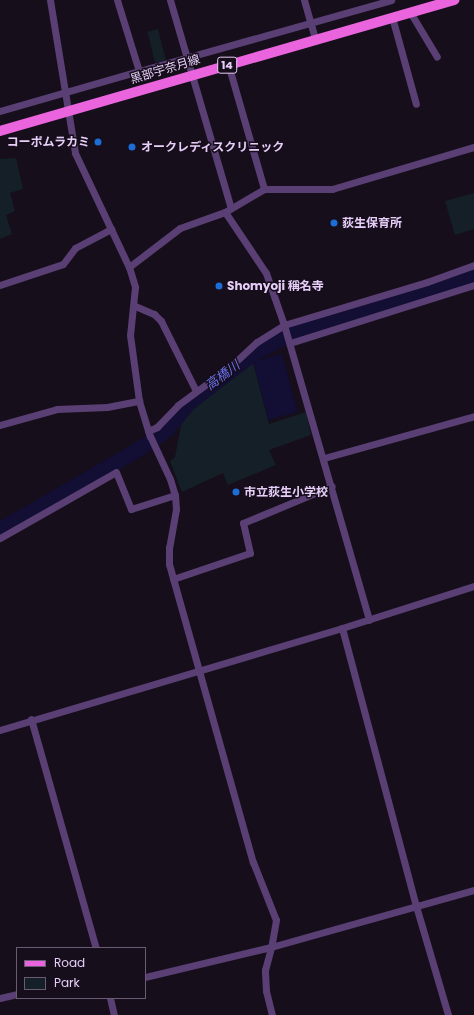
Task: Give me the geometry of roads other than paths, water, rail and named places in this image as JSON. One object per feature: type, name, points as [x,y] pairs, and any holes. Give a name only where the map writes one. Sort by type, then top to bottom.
[{"type":"main road","name":"黒部宇奈月線","points":[[0,131],[316,38],[454,0]]},
{"type":"street","points":[[50,0],[67,112],[75,153],[129,267],[135,287],[135,306],[130,335],[139,401],[148,432],[170,479],[175,495],[176,508],[168,547],[169,564],[253,862],[276,920],[265,970],[266,991],[272,1015]]},
{"type":"street","points":[[117,0],[138,71]]},
{"type":"street","points":[[170,0],[228,210],[266,273],[290,343],[369,620]]},
{"type":"street","points":[[304,0],[316,38]]},
{"type":"street","points":[[0,111],[391,0]]},
{"type":"street","points":[[410,12],[437,57]]},
{"type":"street","points":[[392,17],[416,104]]},
{"type":"street","points":[[228,64],[264,189]]},
{"type":"street","points":[[129,267],[180,228],[228,210],[264,189],[332,189],[474,147]]},
{"type":"street","points":[[0,285],[63,264],[75,248],[111,229]]},
{"type":"street","points":[[148,432],[157,427],[196,390],[231,366],[257,342],[284,325],[428,282],[474,265]]},
{"type":"street","points":[[290,343],[474,285]]},
{"type":"street","points":[[135,306],[154,314],[161,321],[196,390]]},
{"type":"street","points":[[0,425],[57,409],[107,407],[139,401]]},
{"type":"street","points":[[324,458],[474,416]]},
{"type":"street","points":[[0,538],[116,472],[130,509],[175,495]]},
{"type":"street","points":[[173,579],[250,553],[243,523],[332,486]]},
{"type":"street","points":[[0,730],[30,719],[369,620],[474,586]]},
{"type":"street","points":[[342,628],[416,906],[448,1015]]},
{"type":"street","points":[[30,719],[96,947]]},
{"type":"street","points":[[146,977],[271,947],[474,890]]},
{"type":"street","points":[[0,998],[16,994]]},
{"type":"street","points":[[110,999],[114,1015]]},
{"type":"waterway","name":"高橋川","points":[[0,529],[140,448],[167,429],[188,403],[251,355],[298,329],[474,275]]},
{"type":"place","name":"コーポムラカミ","points":[[98,142]]},
{"type":"place","name":"オークレディスクリニック","points":[[132,147]]},
{"type":"place","name":"荻生保育所","points":[[334,223]]},
{"type":"place","name":"Shomyoji 稱名寺","points":[[219,286]]},
{"type":"place","name":"市立荻生小学校","points":[[236,492]]}]
